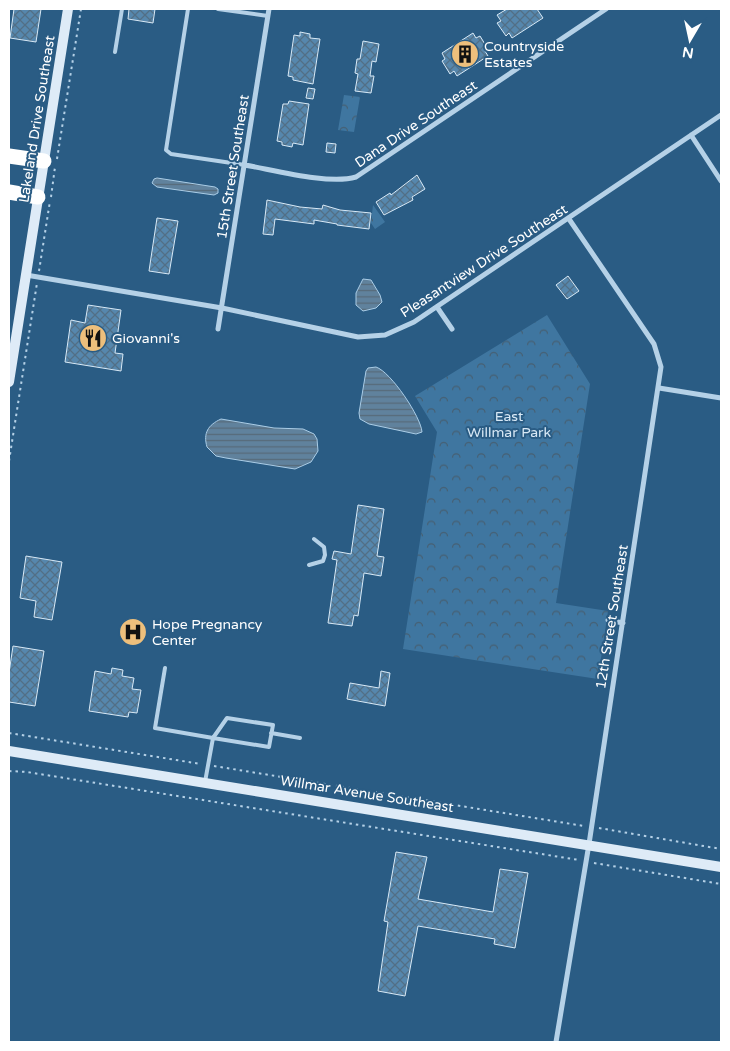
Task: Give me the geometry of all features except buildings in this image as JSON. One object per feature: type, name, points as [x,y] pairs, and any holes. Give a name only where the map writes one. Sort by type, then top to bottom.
[{"type":"highway","points":[[9,156],[44,161]]},
{"type":"highway","points":[[9,192],[38,197]]},
{"type":"main road","name":"Lakeland Drive Southeast","points":[[9,382],[68,9]]},
{"type":"main road","name":"Willmar Avenue Southeast","points":[[9,751],[721,866]]},
{"type":"main road","points":[[9,758],[44,757]]},
{"type":"street","name":"15th Street Southeast","points":[[218,329],[269,9]]},
{"type":"street","name":"Dana Drive Southeast","points":[[245,165],[329,179],[347,180],[356,177],[606,9]]},
{"type":"street","name":"Pleasantview Drive Southeast","points":[[26,275],[222,308],[367,337],[385,334],[405,328],[570,219],[721,115]]},
{"type":"street","points":[[691,135],[721,181]]},
{"type":"street","name":"12th Street Southeast","points":[[556,1042],[592,827],[658,388],[660,361],[654,344],[570,219]]},
{"type":"street","points":[[437,307],[452,329]]},
{"type":"street","points":[[658,388],[721,398]]},
{"type":"street","points":[[608,620],[623,623]]},
{"type":"lane","points":[[115,52],[122,9]]},
{"type":"lane","points":[[188,9],[166,150],[171,154],[245,165]]},
{"type":"lane","points":[[218,9],[268,16]]},
{"type":"lane","points":[[309,565],[323,561],[325,555],[324,547],[314,539]]},
{"type":"lane","points":[[165,668],[155,728],[213,738],[269,747],[273,725],[227,718],[213,738],[205,782]]},
{"type":"lane","points":[[271,733],[300,738]]},
{"type":"path","points":[[9,461],[81,9]]},
{"type":"path","points":[[9,733],[721,849]]},
{"type":"path","points":[[9,771],[36,773],[721,884]]},
{"type":"green space","points":[[344,95],[360,97],[354,132],[338,130]]},
{"type":"green space","points":[[373,205],[385,222],[375,229],[371,223]]},
{"type":"green space","name":"East Willmar Park","points":[[547,315],[590,384],[556,603],[608,611],[598,679],[403,649],[437,432],[415,396]]},
{"type":"shaded area","points":[[157,178],[215,187],[218,189],[218,193],[214,195],[157,187],[152,183]]},
{"type":"shaded area","points":[[363,279],[371,280],[382,302],[376,308],[363,311],[356,305],[356,293]]},
{"type":"shaded area","points":[[376,367],[397,386],[417,416],[422,432],[416,434],[369,424],[360,419],[359,413],[366,371],[368,368]]},
{"type":"shaded area","points":[[221,419],[274,428],[303,429],[314,434],[317,439],[318,451],[311,462],[295,469],[216,456],[207,447],[206,434],[213,424]]},
{"type":"place","name":"Countryside Estates","points":[[465,54]]},
{"type":"place","name":"Giovanni's","points":[[93,338]]},
{"type":"place","name":"Hope Pregnancy Center","points":[[133,632]]}]
